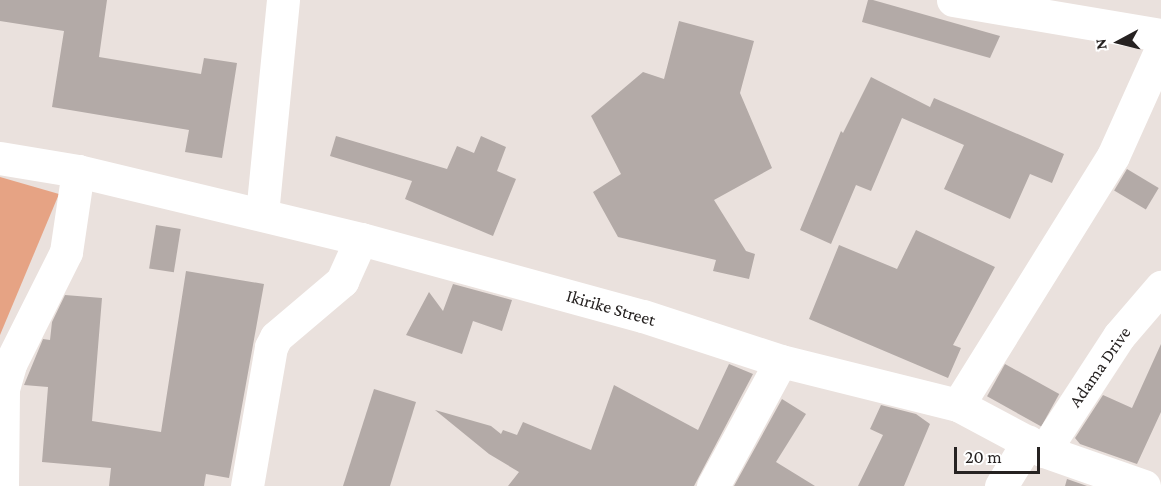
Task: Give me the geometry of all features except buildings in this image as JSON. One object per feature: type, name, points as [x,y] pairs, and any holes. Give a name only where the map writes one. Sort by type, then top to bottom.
[{"type":"street","points":[[262,214],[283,0]]},
{"type":"street","points":[[953,0],[1161,34]]},
{"type":"street","points":[[958,405],[1113,156],[1161,49]]},
{"type":"street","name":"Ikirike Street","points":[[0,158],[78,171],[361,239],[642,316],[781,361],[958,405],[1036,446],[1144,486]]},
{"type":"street","points":[[2,486],[3,389],[10,364],[66,252],[78,171]]},
{"type":"street","points":[[247,486],[271,347],[276,337],[342,281],[361,239]]},
{"type":"street","name":"Adama Drive","points":[[1001,486],[1036,446],[1119,336],[1161,287]]},
{"type":"street","points":[[713,486],[781,361]]},
{"type":"shaded area","points":[[0,177],[59,194],[0,335]]}]
